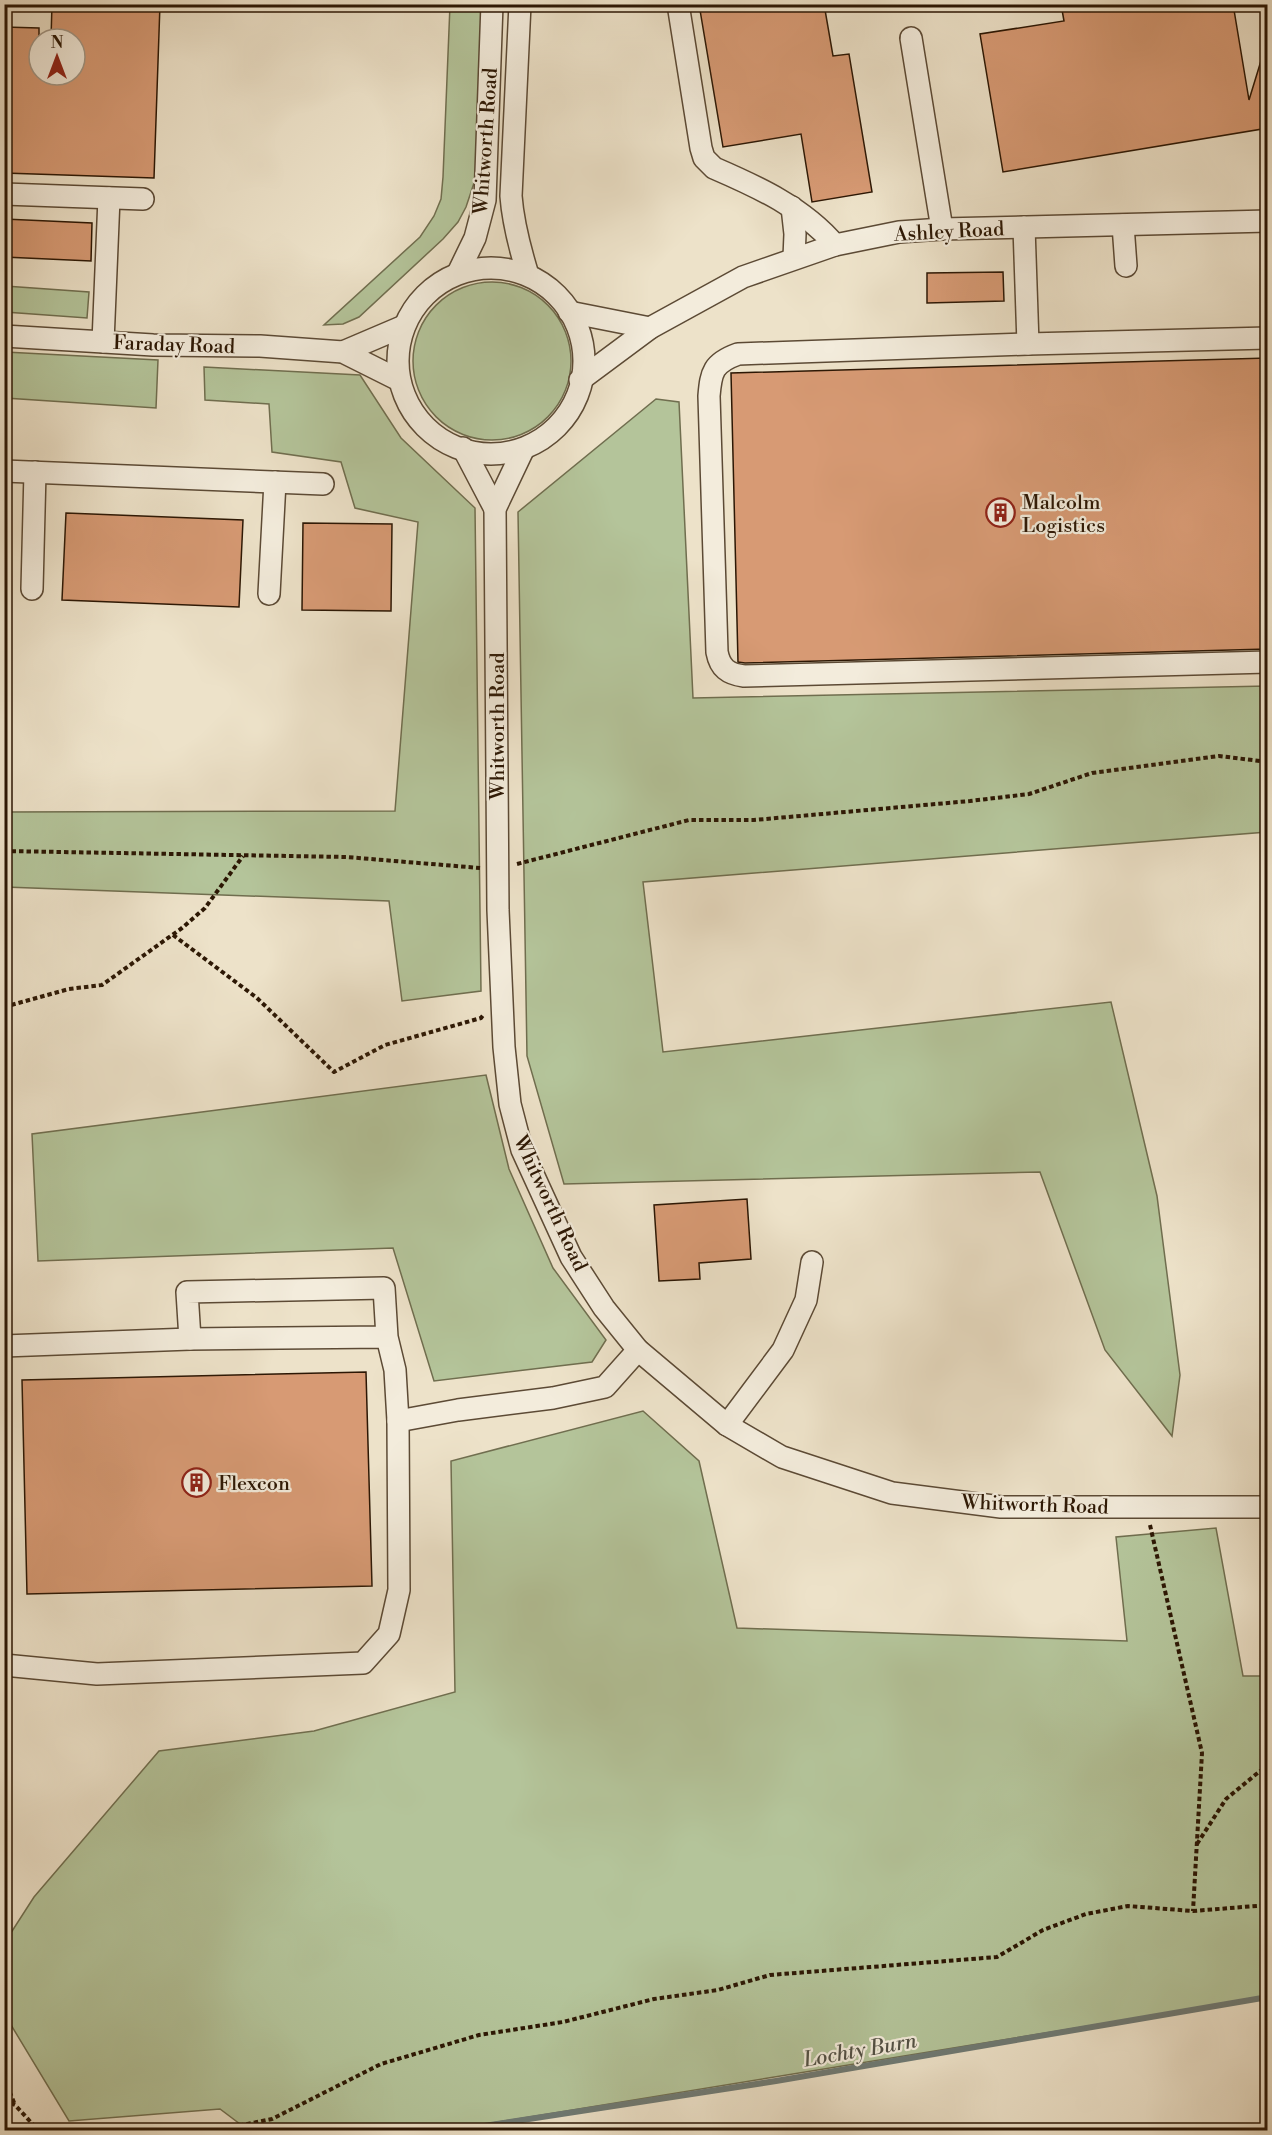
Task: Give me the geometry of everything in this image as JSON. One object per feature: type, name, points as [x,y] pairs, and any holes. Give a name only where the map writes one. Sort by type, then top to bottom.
[{"type":"street","name":"Whitworth Road","points":[[458,273],[475,238],[485,200],[492,4]]},
{"type":"street","name":"Whitworth Road","points":[[520,4],[511,196],[517,240],[528,275]]},
{"type":"street","points":[[678,4],[704,158],[714,168],[792,207],[811,221],[835,245]]},
{"type":"street","points":[[911,38],[942,229]]},
{"type":"street","points":[[4,194],[143,199]]},
{"type":"street","points":[[103,342],[109,198]]},
{"type":"street","points":[[792,207],[795,234],[794,258]]},
{"type":"street","name":"Ashley Road","points":[[580,380],[650,328],[742,278],[835,245],[899,232],[942,229],[1268,221]]},
{"type":"street","points":[[1123,225],[1126,266]]},
{"type":"street","points":[[1024,227],[1028,344]]},
{"type":"street","points":[[481,268],[507,270],[528,275],[549,288],[569,312],[578,331],[584,356],[578,394],[569,416],[550,436],[523,450],[495,455],[463,448],[432,432],[411,409],[399,380],[399,356],[404,326],[417,303],[436,286],[458,273],[481,268]]},
{"type":"street","points":[[569,312],[650,328]]},
{"type":"street","name":"Faraday Road","points":[[343,352],[404,326]]},
{"type":"street","name":"Faraday Road","points":[[4,336],[103,342],[260,346],[343,352],[399,380]]},
{"type":"street","points":[[1268,338],[738,354],[718,364],[711,376],[709,396],[717,652],[718,661],[724,670],[733,675],[1268,662]]},
{"type":"street","name":"Whitworth Road","points":[[463,448],[495,509]]},
{"type":"street","name":"Whitworth Road","points":[[523,450],[495,509],[498,869],[504,1047],[510,1104],[522,1150],[571,1257],[604,1308],[638,1350],[727,1425],[782,1457],[892,1493],[1001,1507],[1268,1507]]},
{"type":"street","points":[[4,471],[323,484]]},
{"type":"street","points":[[32,589],[35,472]]},
{"type":"street","points":[[269,594],[275,482]]},
{"type":"street","points":[[727,1425],[783,1350],[806,1300],[812,1262]]},
{"type":"street","points":[[4,1665],[97,1674],[363,1663],[389,1634],[399,1590],[398,1421],[395,1370],[387,1337],[384,1288],[187,1292],[190,1339]]},
{"type":"street","points":[[4,1346],[190,1339],[387,1337]]},
{"type":"street","points":[[398,1421],[458,1410],[553,1398],[605,1387],[638,1350]]},
{"type":"path","points":[[4,851],[346,857],[498,869],[688,820],[754,820],[1029,794],[1092,773],[1219,756],[1268,762]]},
{"type":"path","points":[[4,1007],[69,989],[102,985],[173,935],[205,908],[243,856]]},
{"type":"path","points":[[173,935],[257,998],[334,1072],[385,1045],[481,1018],[502,998]]},
{"type":"path","points":[[1145,1507],[1202,1753],[1193,1911]]},
{"type":"path","points":[[1197,1845],[1226,1799],[1260,1771],[1268,1770]]},
{"type":"path","points":[[217,2130],[272,2119],[381,2064],[478,2035],[563,2022],[654,1999],[718,1990],[770,1976],[996,1957],[1043,1930],[1086,1914],[1128,1906],[1193,1911],[1268,1905]]},
{"type":"path","points":[[4,2078],[15,2105],[38,2130]]},
{"type":"path","points":[[4,2100],[15,2105]]},
{"type":"green space","points":[[450,5],[482,5],[476,177],[466,207],[458,222],[443,239],[359,317],[343,324],[324,325],[420,237],[434,216],[441,199]]},
{"type":"green space","points":[[492,282],[508,283],[522,288],[536,295],[548,305],[558,317],[565,331],[570,345],[570,377],[565,391],[558,405],[548,417],[536,427],[522,434],[508,439],[492,440],[476,439],[462,434],[448,427],[436,417],[426,405],[419,391],[414,377],[413,361],[414,345],[419,331],[426,317],[436,305],[448,295],[462,288],[476,283]]},
{"type":"green space","points":[[5,286],[89,292],[87,318],[5,312]]},
{"type":"green space","points":[[5,352],[158,360],[156,408],[5,398]]},
{"type":"green space","points":[[204,367],[360,375],[401,438],[475,508],[481,991],[402,1001],[389,901],[5,887],[5,812],[395,811],[418,522],[355,508],[341,462],[272,452],[269,404],[205,400]]},
{"type":"green space","points":[[656,399],[679,402],[693,698],[1267,686],[1267,832],[643,882],[663,1052],[1111,1002],[1157,1196],[1180,1375],[1172,1436],[1105,1350],[1040,1172],[564,1184],[527,1056],[518,512]]},
{"type":"green space","points":[[486,1075],[509,1169],[553,1268],[606,1340],[592,1362],[434,1381],[393,1248],[38,1261],[32,1134]]},
{"type":"green space","points":[[643,1411],[699,1461],[737,1628],[1127,1641],[1116,1537],[1216,1528],[1243,1676],[1267,1676],[1267,1997],[449,2130],[248,2130],[220,2109],[69,2121],[5,2015],[5,1942],[34,1897],[159,1751],[314,1731],[455,1692],[451,1461]]},
{"type":"building","points":[[52,4],[160,4],[154,178],[4,173],[4,27],[27,28],[27,87],[87,87],[87,27],[51,27]]},
{"type":"building","points":[[699,4],[824,4],[833,56],[849,54],[872,192],[812,202],[801,134],[723,147]]},
{"type":"building","points":[[1061,4],[1233,4],[1249,100],[1264,51],[1268,52],[1268,128],[1003,172],[980,34],[1064,21]]},
{"type":"building","points":[[4,219],[92,223],[91,261],[4,257]]},
{"type":"building","points":[[1003,272],[1004,301],[927,303],[927,273]]},
{"type":"building","name":"Malcolm Logistics","points":[[1268,358],[1268,649],[738,662],[731,373]]},
{"type":"building","points":[[66,513],[243,520],[239,607],[62,600]]},
{"type":"building","points":[[303,523],[392,524],[391,611],[302,610]]},
{"type":"building","points":[[747,1199],[751,1259],[699,1263],[700,1279],[659,1281],[654,1205]]},
{"type":"building","name":"Flexcon","points":[[366,1372],[372,1586],[27,1594],[22,1380]]},
{"type":"waterway","name":"Lochty Burn","points":[[458,2130],[776,2081],[1268,1997]]},
{"type":"place","name":"Malcolm Logistics","points":[[1001,513]]},
{"type":"place","name":"Flexcon","points":[[197,1483]]}]
